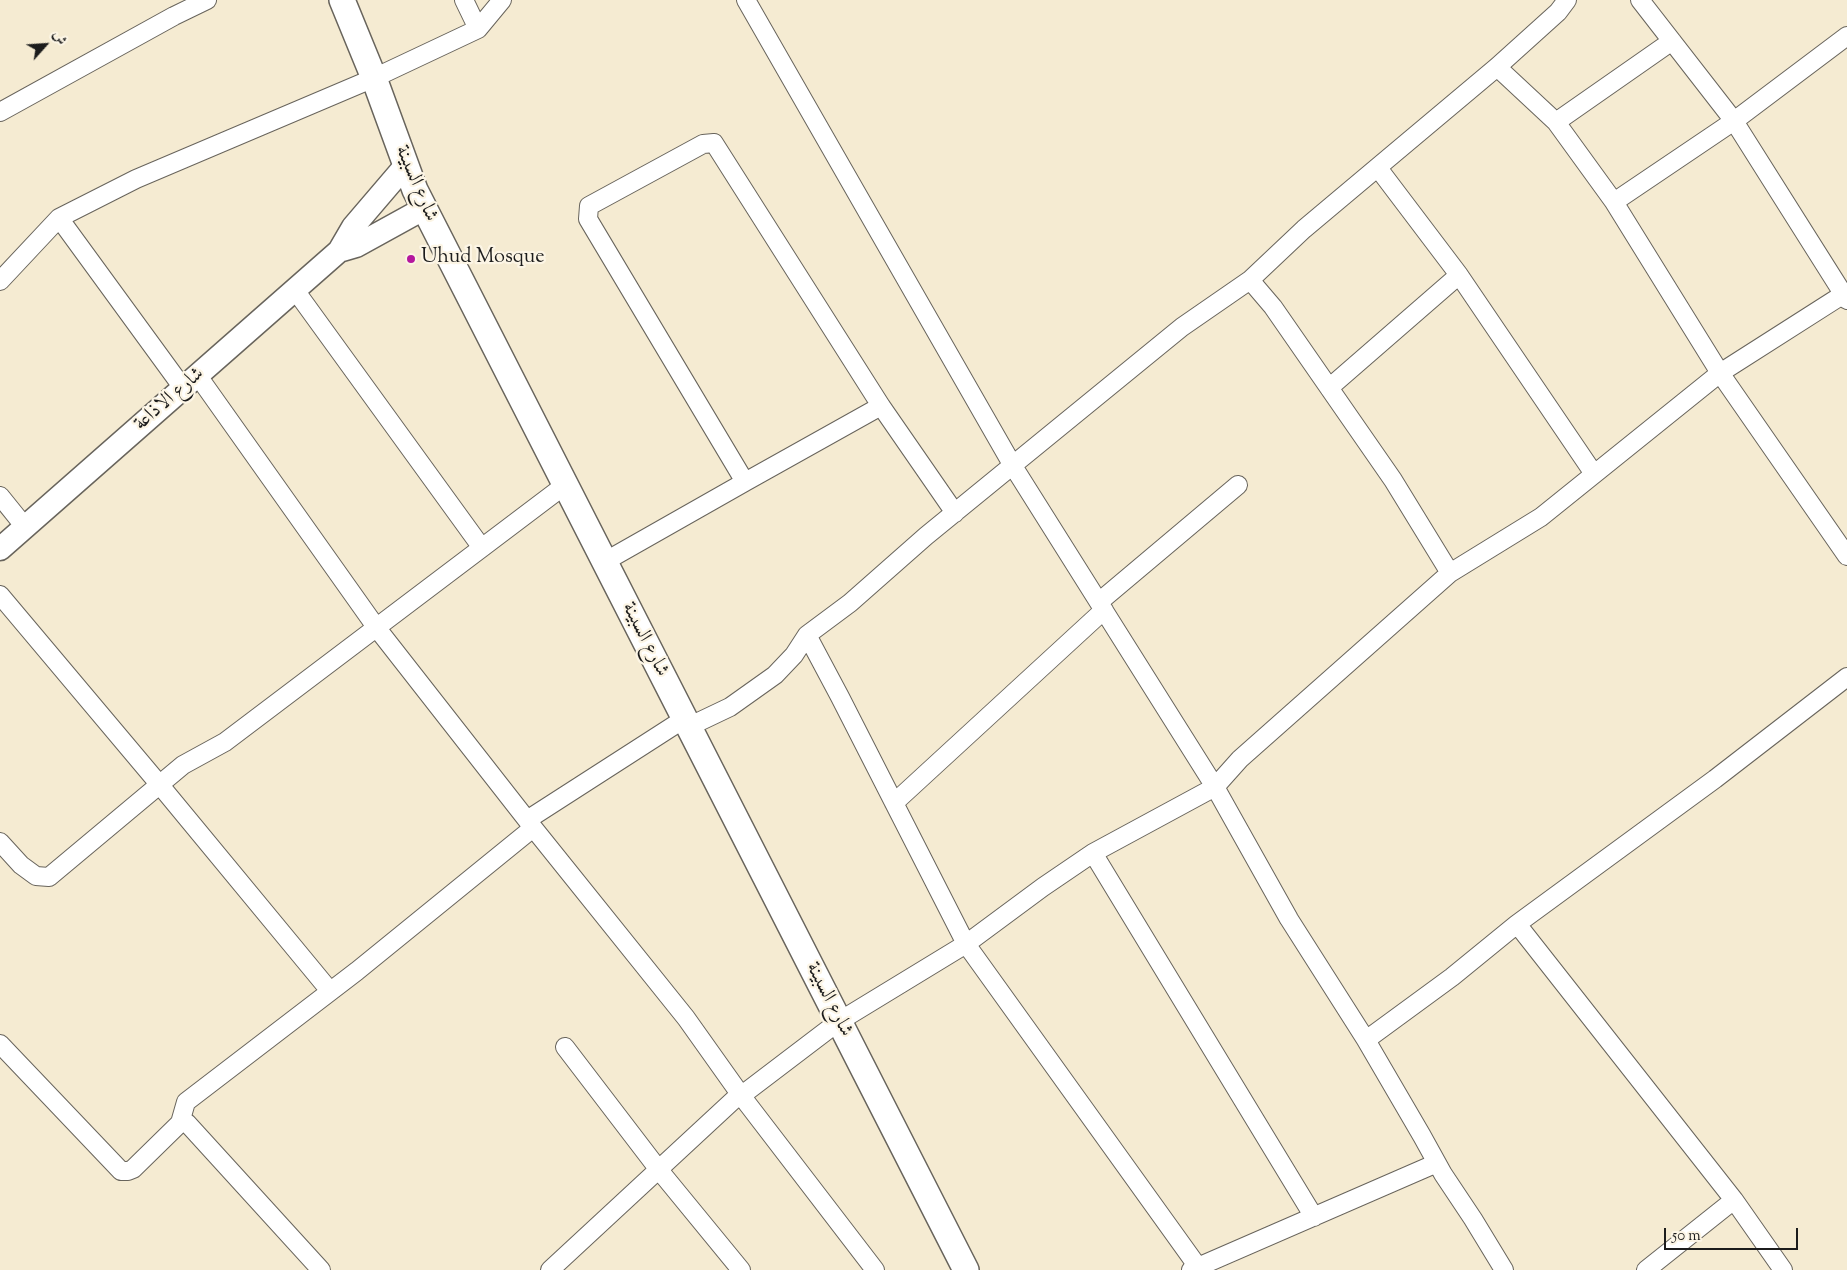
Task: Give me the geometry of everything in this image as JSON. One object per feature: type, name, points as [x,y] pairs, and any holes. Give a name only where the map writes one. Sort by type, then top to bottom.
[{"type":"main road","name":"شارع السبينة","points":[[342,0],[424,208],[966,1270]]},
{"type":"street","points":[[0,112],[174,16],[207,0]]},
{"type":"street","points":[[464,0],[478,29]]},
{"type":"street","points":[[0,281],[60,218],[136,178],[374,78],[478,29],[502,0]]},
{"type":"street","points":[[746,0],[1013,466],[1215,786],[1290,919],[1366,1040],[1437,1163],[1504,1270]]},
{"type":"street","points":[[0,1044],[121,1171],[133,1169],[180,1123],[186,1102],[330,991],[530,824],[686,723],[730,707],[775,675],[794,655],[806,635],[850,603],[926,536],[1182,327],[1250,280],[1304,228],[1378,168],[1497,66],[1558,12],[1568,0]]},
{"type":"street","points":[[550,1270],[740,1094],[746,1092],[838,1022],[966,944],[1093,853],[1215,786],[1240,759],[1450,573],[1540,517],[1720,373],[1846,296],[1734,121],[1640,0]]},
{"type":"street","points":[[1614,202],[1734,121],[1847,36]]},
{"type":"street","points":[[1556,122],[1672,41]]},
{"type":"street","points":[[1497,66],[1556,122],[1614,202],[1720,373],[1844,545]]},
{"type":"street","points":[[744,482],[588,219],[589,206],[703,144],[714,143],[882,406],[954,513]]},
{"type":"street","name":"شارع الاذاعة","points":[[0,549],[339,251],[353,227],[406,166]]},
{"type":"street","points":[[1378,168],[1459,275],[1594,474]]},
{"type":"street","name":"شارع الاذاعة","points":[[339,251],[356,246],[424,208]]},
{"type":"street","points":[[60,218],[190,382],[376,627],[530,824],[686,1018],[740,1094],[875,1270]]},
{"type":"street","points":[[1329,388],[1459,275]]},
{"type":"street","points":[[1250,280],[1273,307],[1393,480],[1450,573]]},
{"type":"street","points":[[295,290],[482,548]]},
{"type":"street","points":[[604,562],[882,406]]},
{"type":"street","points":[[0,842],[21,865],[36,876],[49,877],[183,765],[225,742],[565,484]]},
{"type":"street","points":[[894,803],[1101,606],[1238,485]]},
{"type":"street","points":[[0,496],[25,527]]},
{"type":"street","points":[[0,595],[330,991]]},
{"type":"street","points":[[806,635],[840,697],[966,944],[1194,1268],[1437,1163]]},
{"type":"street","points":[[1366,1040],[1452,977],[1517,924],[1715,779],[1847,677]]},
{"type":"street","points":[[1093,853],[1314,1217]]},
{"type":"street","points":[[1517,924],[1734,1200],[1783,1270]]},
{"type":"street","points":[[565,1047],[659,1170],[741,1270]]},
{"type":"street","points":[[180,1123],[188,1123],[321,1270]]},
{"type":"street","points":[[1646,1270],[1734,1200]]},
{"type":"place","name":"Uhud Mosque","points":[[411,259]]}]
